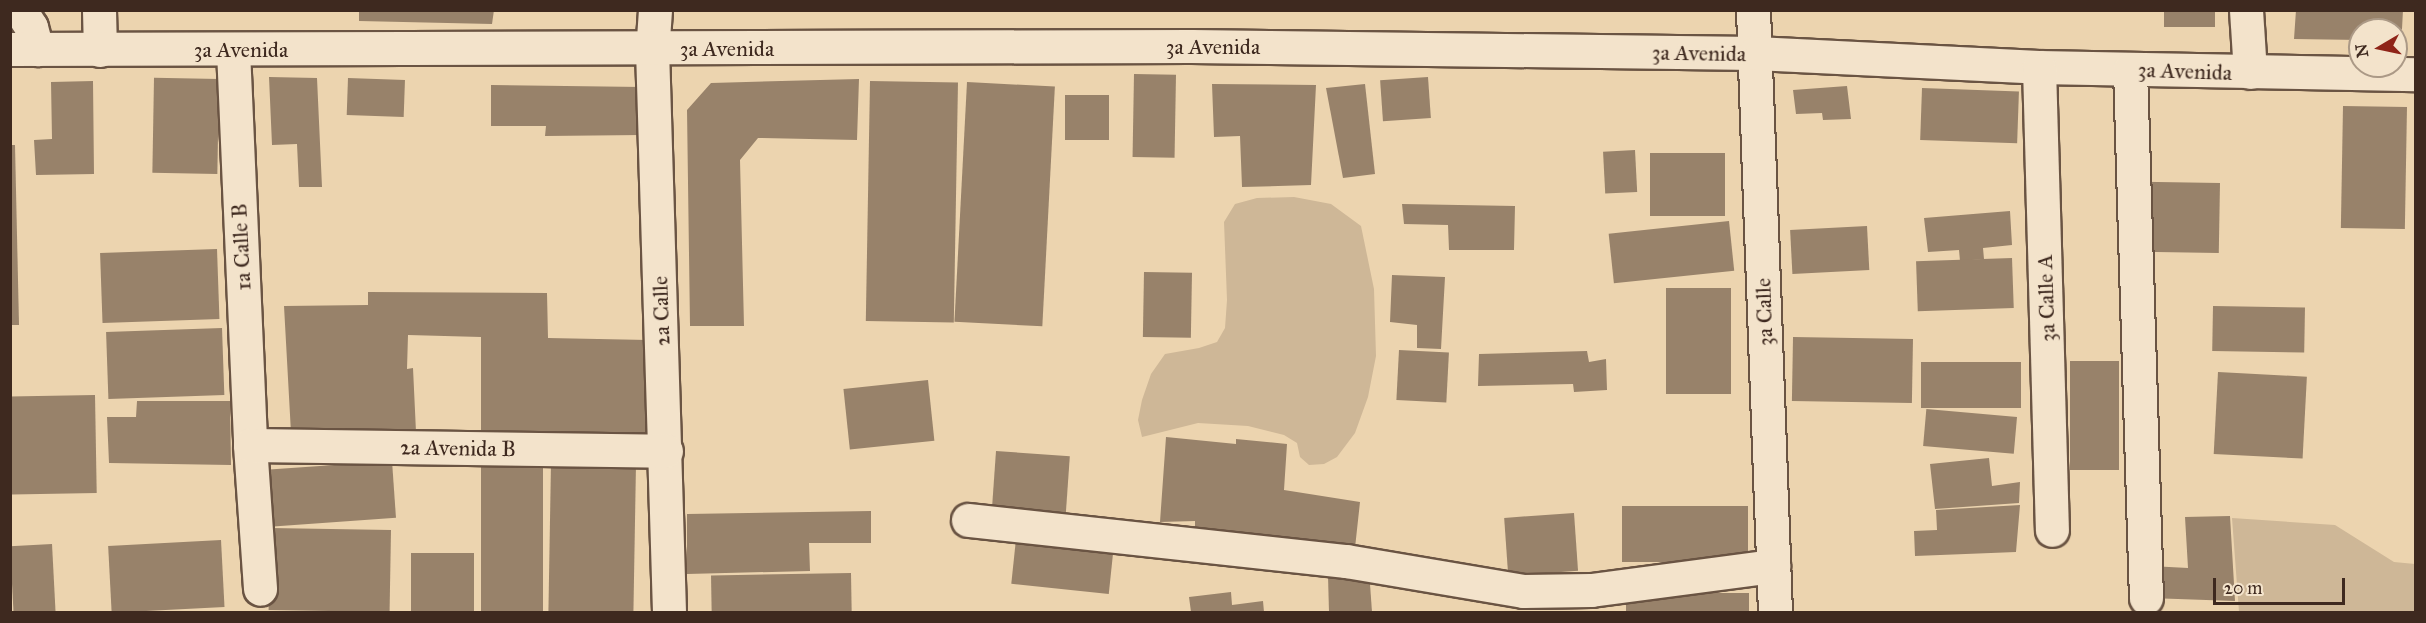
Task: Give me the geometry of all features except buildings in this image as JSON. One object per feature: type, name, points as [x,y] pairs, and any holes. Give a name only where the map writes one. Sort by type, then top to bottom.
[{"type":"street","points":[[20,10],[31,27],[24,49]]},
{"type":"street","points":[[99,10],[100,50]]},
{"type":"street","name":"2a Calle","points":[[655,10],[652,49],[666,452],[669,612]]},
{"type":"street","name":"3a Calle","points":[[1754,10],[1775,612]]},
{"type":"street","points":[[2246,10],[2250,72]]},
{"type":"street","name":"3a Avenida","points":[[24,49],[1191,46],[1755,53],[2039,67],[2415,74]]},
{"type":"street","name":"1a Calle B","points":[[233,50],[250,445],[260,589]]},
{"type":"street","name":"3a Calle A","points":[[2039,67],[2052,530]]},
{"type":"street","points":[[2130,69],[2146,598]]},
{"type":"street","name":"2a Avenida B","points":[[250,445],[666,452]]},
{"type":"street","points":[[968,520],[1346,561],[1523,591],[1591,590],[1773,566]]},
{"type":"shaded area","points":[[1294,197],[1331,204],[1361,226],[1374,289],[1376,356],[1368,397],[1355,433],[1337,457],[1324,464],[1309,465],[1300,457],[1297,443],[1284,435],[1248,426],[1198,423],[1142,437],[1138,420],[1142,400],[1151,374],[1165,354],[1217,342],[1225,328],[1227,300],[1224,222],[1235,204],[1257,198]]},
{"type":"shaded area","points":[[2232,518],[2335,525],[2394,562],[2415,564],[2415,612],[2239,612]]}]
